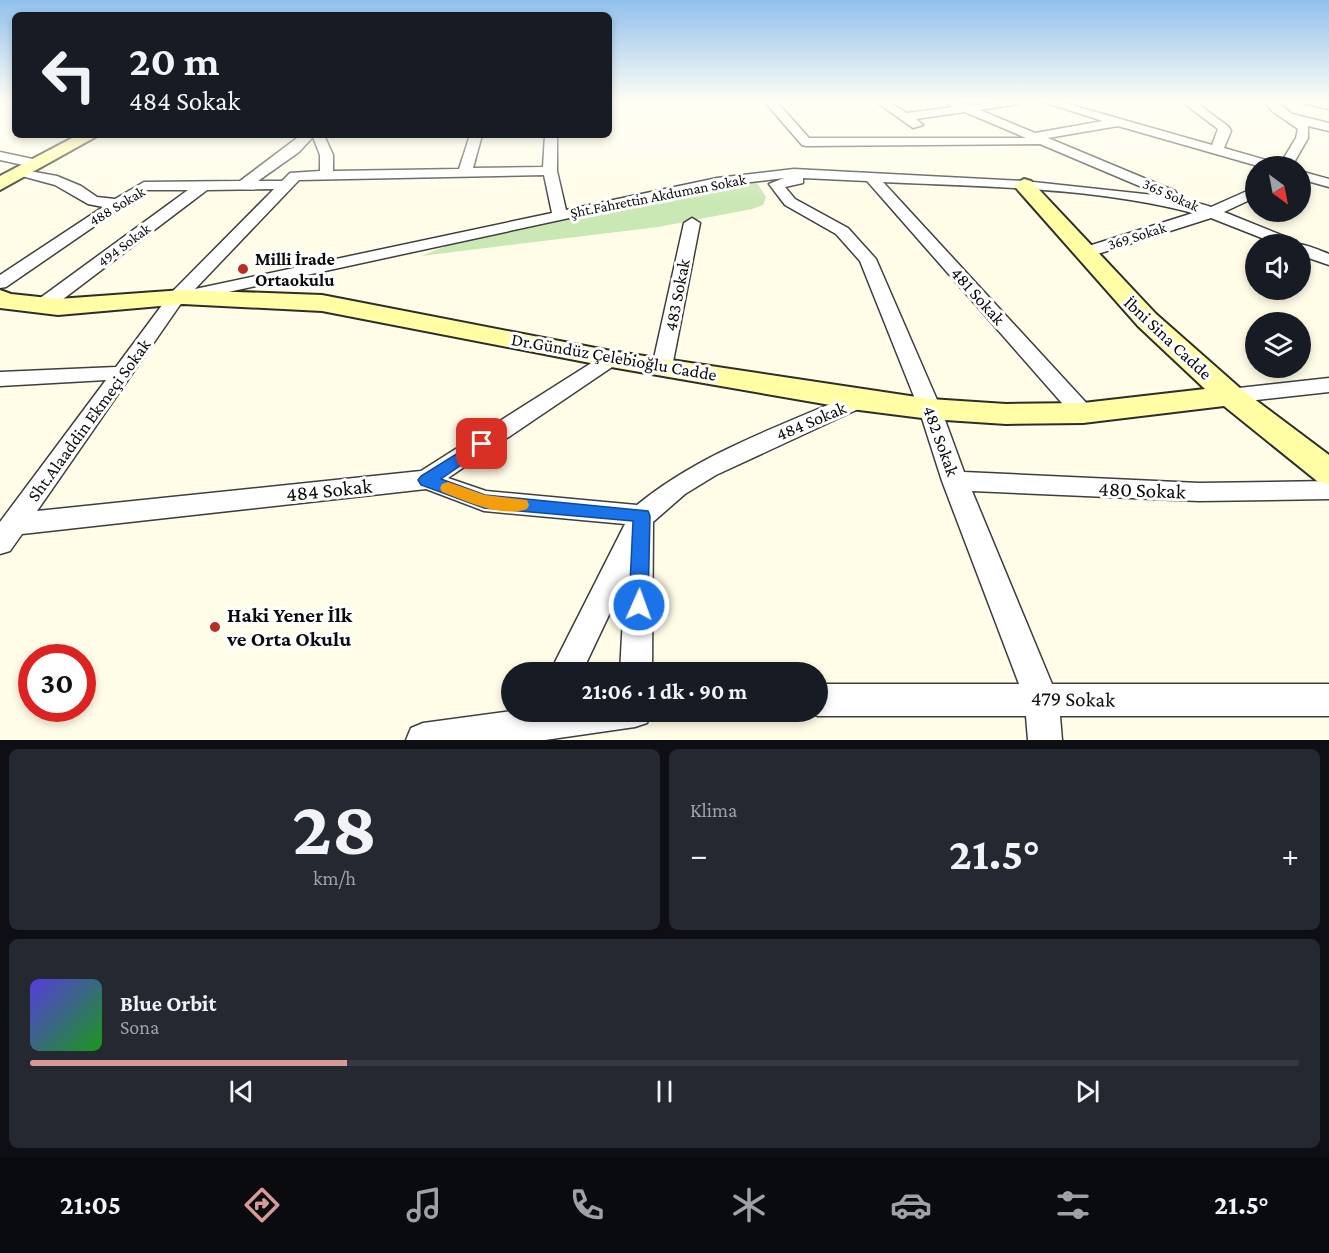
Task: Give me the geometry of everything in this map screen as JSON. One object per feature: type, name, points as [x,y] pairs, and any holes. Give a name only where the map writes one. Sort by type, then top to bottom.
[{"type":"street","points":[[800,136],[806,142],[1041,141],[1063,136]]},
{"type":"street","points":[[929,136],[936,141]]},
{"type":"street","name":"365 Sokak","points":[[1028,136],[1264,234]]},
{"type":"street","points":[[1163,136],[1245,159]]},
{"type":"street","points":[[1216,151],[1223,136]]},
{"type":"street","points":[[1291,156],[1302,136]]},
{"type":"street","points":[[0,184],[86,138]]},
{"type":"street","points":[[244,184],[294,149],[305,138]]},
{"type":"street","points":[[320,138],[326,147],[329,161],[325,176]]},
{"type":"street","points":[[465,173],[475,138]]},
{"type":"street","points":[[551,138],[550,171],[560,216]]},
{"type":"street","points":[[0,156],[71,184],[93,201],[118,204]]},
{"type":"street","name":"488 Sokak","points":[[0,283],[144,186],[244,184],[325,176],[550,171]]},
{"type":"street","name":"Şht.Fahrettin Akduman Sokak","points":[[180,297],[717,182],[757,176],[802,173],[873,179],[1024,186],[1152,198],[1210,213]]},
{"type":"street","points":[[1311,178],[1329,183]]},
{"type":"street","name":"482 Sokak","points":[[873,179],[791,180],[776,184],[790,202],[842,231],[868,259],[930,408],[955,481],[1041,698],[1045,740]]},
{"type":"street","name":"481 Sokak","points":[[873,179],[1083,413]]},
{"type":"street","name":"Sht.Alaaddin Ekmeçi Sokak","points":[[7,533],[180,297],[292,181]]},
{"type":"street","name":"494 Sokak","points":[[43,305],[204,185]]},
{"type":"street","name":"İbni Sina Cadde","points":[[1024,186],[1147,321],[1230,396],[1329,472]]},
{"type":"street","name":"369 Sokak","points":[[1085,253],[1210,213],[1245,196]]},
{"type":"street","name":"483 Sokak","points":[[662,367],[692,223]]},
{"type":"street","points":[[1311,253],[1329,260]]},
{"type":"street","name":"Dr.Gündüz Çelebioğlu Cadde","points":[[0,297],[3,301],[58,307],[180,297],[322,303],[662,367],[859,400],[930,408],[1006,414],[1083,413],[1230,396]]},
{"type":"street","points":[[427,480],[611,358]]},
{"type":"street","points":[[0,378],[124,373]]},
{"type":"street","points":[[1230,396],[1329,385]]},
{"type":"street","name":"484 Sokak","points":[[571,662],[642,516],[676,487],[706,469],[859,400]]},
{"type":"street","name":"484 Sokak","points":[[7,533],[427,480],[484,501],[642,516]]},
{"type":"street","name":"480 Sokak","points":[[955,481],[1199,492],[1329,490]]},
{"type":"street","points":[[636,662],[642,516]]},
{"type":"street","name":"479 Sokak","points":[[828,700],[1041,698],[1184,701],[1329,700]]},
{"type":"street","points":[[438,739],[520,722]]},
{"type":"green space","points":[[757,183],[766,197],[763,205],[752,209],[658,227],[421,256],[449,245],[671,196],[718,187]]},
{"type":"slow traffic","points":[[448,488],[484,501],[521,505]]},
{"type":"place","name":"Milli İrade Ortaokulu","points":[[243,269]]},
{"type":"place","name":"Haki Yener İlk ve Orta Okulu","points":[[215,627]]},
{"type":"route","points":[[482,444],[427,480],[484,501],[642,516],[639,605]]}]
